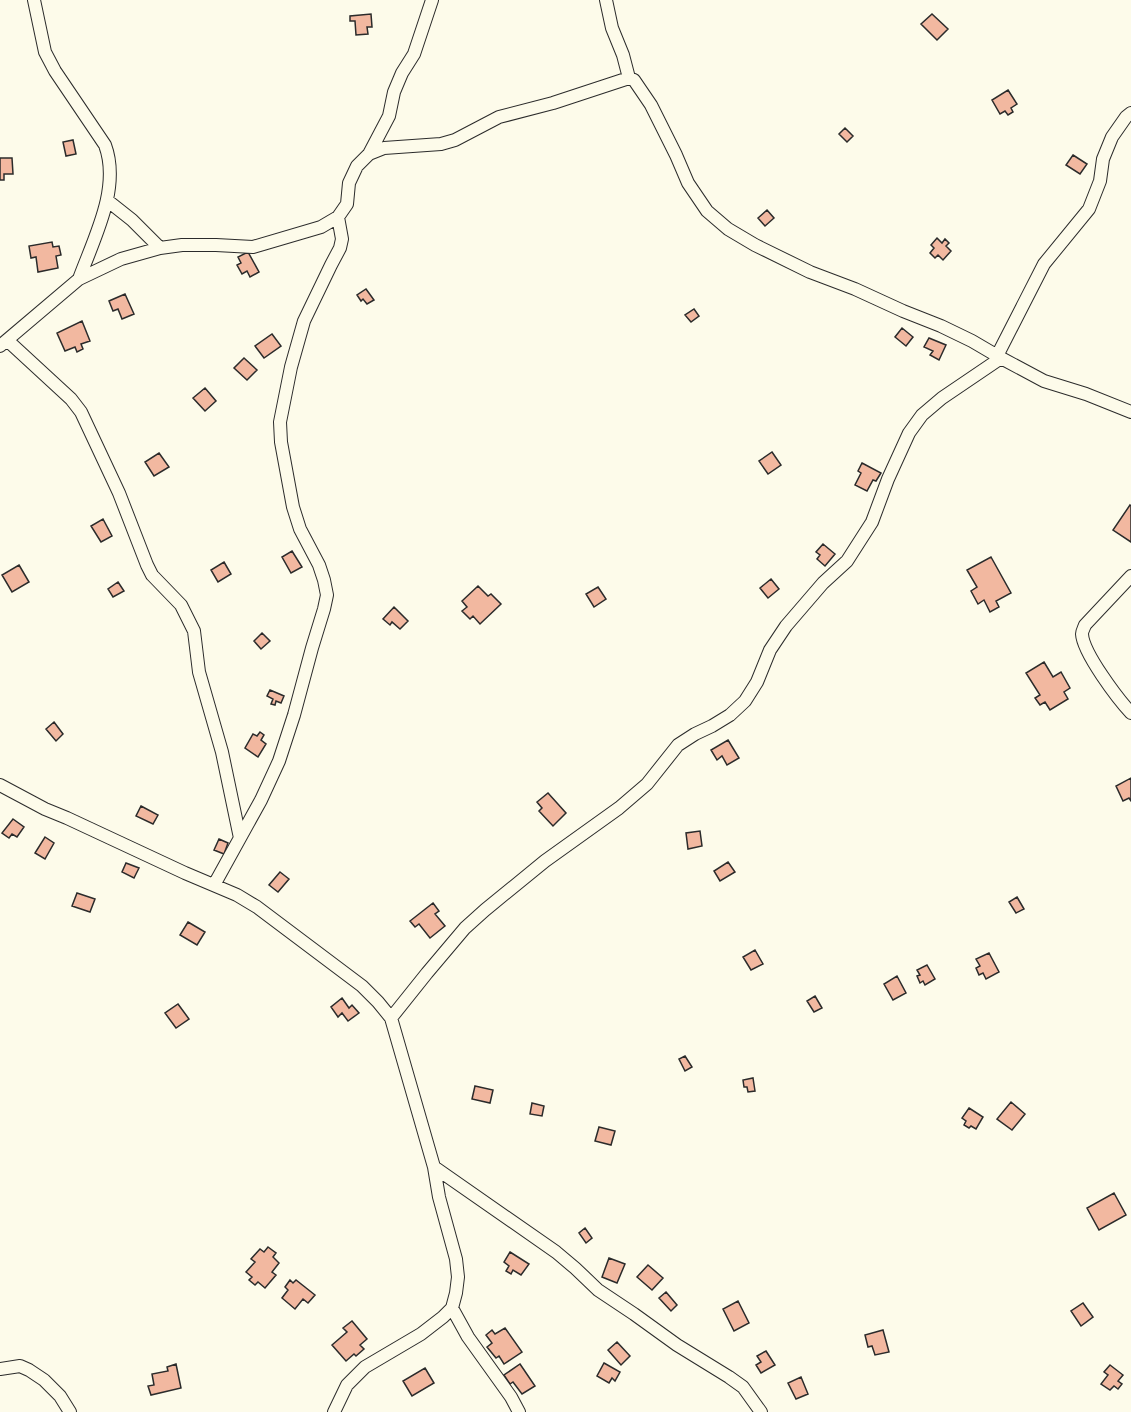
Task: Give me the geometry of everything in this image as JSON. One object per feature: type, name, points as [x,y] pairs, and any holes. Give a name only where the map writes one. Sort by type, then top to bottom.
[{"type":"street","points":[[34,0],[45,52],[54,71],[105,145],[110,156],[108,201],[80,279]]},
{"type":"street","points":[[240,838],[222,752],[199,672],[196,640],[189,619],[181,605],[152,575],[119,493],[81,412],[71,399],[3,343],[80,279],[121,259],[160,248],[216,245],[253,248],[321,227],[338,218],[347,204],[349,183],[357,166],[369,154],[389,116],[394,92],[414,54],[432,0]]},
{"type":"street","points":[[606,0],[612,28],[629,78]]},
{"type":"street","points":[[369,154],[384,148],[441,144],[455,140],[499,117],[553,103],[629,78],[634,80],[651,105],[688,183],[707,211],[728,229],[810,272],[941,326],[1044,381],[1086,394],[1131,412]]},
{"type":"street","points":[[391,1018],[458,937],[485,910],[545,861],[619,808],[647,784],[678,745],[730,715],[745,700],[757,682],[770,650],[786,627],[823,583],[848,561],[872,522],[909,433],[922,415],[999,357],[1044,264],[1089,209],[1100,181],[1103,159],[1112,138],[1131,113]]},
{"type":"street","points":[[108,201],[132,220],[160,248]]},
{"type":"street","points":[[214,885],[261,800],[279,761],[327,595],[319,565],[300,529],[293,507],[281,442],[280,422],[291,367],[304,321],[340,248],[342,238],[338,218]]},
{"type":"street","points":[[1131,576],[1085,625],[1082,632],[1094,662],[1107,683],[1131,713]]},
{"type":"street","points":[[0,785],[45,809],[237,895],[257,907],[362,986],[391,1018],[434,1167],[439,1197],[456,1259],[458,1277],[452,1308],[421,1334],[365,1367],[347,1385],[334,1412]]},
{"type":"street","points":[[434,1167],[556,1252],[598,1290],[743,1387],[761,1412]]},
{"type":"street","points":[[452,1308],[468,1337],[511,1397],[519,1412]]},
{"type":"street","points":[[0,1369],[20,1366],[29,1370],[44,1380],[60,1396],[70,1412]]},
{"type":"building","points":[[371,14],[372,27],[367,27],[368,34],[356,35],[355,21],[350,21],[350,16]]},
{"type":"building","points":[[932,14],[948,29],[937,40],[921,24]]},
{"type":"building","points":[[1008,90],[1017,104],[1011,108],[1013,112],[1008,115],[1005,111],[1000,114],[992,100]]},
{"type":"building","points":[[845,128],[853,136],[847,142],[839,134]]},
{"type":"building","points":[[73,140],[76,154],[66,156],[63,142]]},
{"type":"building","points":[[1073,155],[1087,164],[1080,174],[1066,165]]},
{"type":"building","points":[[0,158],[12,158],[13,174],[4,174],[4,180],[0,180]]},
{"type":"building","points":[[767,210],[774,218],[765,226],[758,218]]},
{"type":"building","points":[[937,238],[942,243],[945,239],[949,243],[946,246],[951,251],[943,260],[938,255],[935,258],[930,253],[934,248],[931,245]]},
{"type":"building","points":[[52,242],[53,247],[59,246],[61,255],[56,256],[58,268],[38,272],[36,257],[31,258],[29,246]]},
{"type":"building","points":[[248,252],[259,272],[250,277],[247,271],[242,274],[237,265],[241,263],[238,257]]},
{"type":"building","points":[[366,289],[374,300],[367,304],[357,295]]},
{"type":"building","points":[[125,294],[134,314],[122,319],[118,309],[113,311],[109,301]]},
{"type":"building","points":[[694,309],[699,316],[691,322],[685,315]]},
{"type":"building","points":[[82,321],[90,341],[81,344],[83,349],[77,352],[75,347],[65,351],[57,333]]},
{"type":"building","points":[[902,328],[913,337],[906,346],[895,337]]},
{"type":"building","points":[[272,334],[281,346],[264,358],[255,346]]},
{"type":"building","points":[[929,338],[946,345],[939,360],[930,355],[933,351],[924,347]]},
{"type":"building","points":[[244,358],[257,370],[247,380],[234,368]]},
{"type":"building","points":[[205,388],[216,401],[205,411],[193,398]]},
{"type":"building","points":[[772,452],[781,465],[768,474],[759,461]]},
{"type":"building","points":[[159,453],[169,467],[154,476],[145,462]]},
{"type":"building","points":[[862,463],[881,473],[876,481],[873,480],[867,491],[855,485],[861,473],[858,471]]},
{"type":"building","points":[[1131,506],[1131,542],[1113,530]]},
{"type":"building","points":[[103,519],[112,536],[101,542],[91,526]]},
{"type":"building","points":[[823,544],[835,554],[825,566],[817,559],[820,555],[816,552]]},
{"type":"building","points":[[292,551],[302,567],[291,573],[282,557]]},
{"type":"building","points":[[991,557],[1011,593],[996,601],[999,607],[990,612],[984,600],[978,604],[971,591],[977,587],[967,570]]},
{"type":"building","points":[[224,562],[231,574],[218,582],[211,570]]},
{"type":"building","points":[[19,565],[29,582],[12,592],[2,575]]},
{"type":"building","points":[[771,579],[779,589],[768,598],[760,588]]},
{"type":"building","points":[[118,582],[124,591],[113,597],[108,589]]},
{"type":"building","points":[[478,586],[501,604],[480,624],[473,616],[470,619],[462,611],[467,607],[462,601]]},
{"type":"building","points":[[598,587],[606,599],[594,607],[586,594]]},
{"type":"building","points":[[394,607],[408,621],[400,629],[392,622],[390,625],[383,619]]},
{"type":"building","points":[[262,633],[270,641],[261,649],[254,641]]},
{"type":"building","points":[[1044,662],[1053,677],[1061,672],[1070,688],[1064,692],[1068,699],[1050,710],[1045,702],[1040,705],[1035,698],[1040,695],[1026,673]]},
{"type":"building","points":[[270,690],[284,696],[281,703],[276,701],[275,705],[271,704],[273,699],[267,696]]},
{"type":"building","points":[[54,722],[63,734],[56,741],[46,729]]},
{"type":"building","points":[[260,732],[264,735],[261,740],[266,744],[258,757],[245,748],[253,734],[257,736]]},
{"type":"building","points":[[728,740],[739,758],[727,765],[722,756],[717,760],[711,750]]},
{"type":"building","points":[[1131,778],[1131,801],[1129,798],[1123,801],[1116,786]]},
{"type":"building","points":[[548,793],[566,813],[553,826],[539,811],[542,808],[537,802]]},
{"type":"building","points":[[141,806],[158,815],[153,824],[136,816]]},
{"type":"building","points":[[13,819],[24,827],[17,837],[12,834],[9,838],[2,833]]},
{"type":"building","points":[[700,831],[702,846],[688,849],[686,833]]},
{"type":"building","points":[[45,837],[54,843],[45,859],[35,853]]},
{"type":"building","points":[[219,839],[228,843],[224,854],[214,850]]},
{"type":"building","points":[[728,862],[735,872],[720,881],[714,871]]},
{"type":"building","points":[[126,863],[139,868],[134,878],[122,872]]},
{"type":"building","points":[[280,872],[289,879],[278,892],[269,885]]},
{"type":"building","points":[[77,893],[95,899],[90,912],[72,906]]},
{"type":"building","points":[[1017,897],[1024,909],[1016,913],[1009,902]]},
{"type":"building","points":[[433,903],[439,911],[435,914],[445,926],[430,938],[419,924],[415,927],[410,921]]},
{"type":"building","points":[[188,922],[205,932],[197,945],[180,935]]},
{"type":"building","points":[[755,950],[763,964],[751,970],[743,957]]},
{"type":"building","points":[[989,953],[999,972],[986,979],[983,973],[979,975],[976,968],[980,966],[976,959]]},
{"type":"building","points":[[927,965],[935,979],[925,985],[923,981],[920,983],[917,970]]},
{"type":"building","points":[[897,976],[906,993],[893,1000],[884,984]]},
{"type":"building","points":[[815,996],[822,1008],[814,1012],[807,1001]]},
{"type":"building","points":[[342,998],[349,1008],[352,1005],[359,1013],[348,1021],[342,1013],[338,1017],[331,1007]]},
{"type":"building","points":[[178,1004],[189,1019],[176,1028],[165,1013]]},
{"type":"building","points":[[685,1056],[692,1067],[685,1071],[679,1059]]},
{"type":"building","points":[[753,1078],[755,1091],[748,1092],[743,1080]]},
{"type":"building","points":[[475,1086],[493,1090],[490,1103],[472,1099]]},
{"type":"building","points":[[1011,1102],[1025,1114],[1012,1130],[997,1119]]},
{"type":"building","points":[[532,1103],[544,1106],[542,1116],[530,1114]]},
{"type":"building","points":[[969,1108],[983,1117],[976,1129],[964,1125],[966,1121],[962,1118]]},
{"type":"building","points":[[599,1127],[615,1131],[611,1145],[595,1141]]},
{"type":"building","points":[[1114,1193],[1126,1215],[1099,1230],[1087,1208]]},
{"type":"building","points":[[585,1228],[592,1238],[586,1243],[579,1233]]},
{"type":"building","points":[[268,1247],[276,1253],[273,1257],[279,1263],[272,1272],[276,1275],[265,1288],[258,1282],[255,1285],[249,1280],[252,1277],[246,1272],[255,1262],[251,1259],[260,1249],[264,1252]]},
{"type":"building","points":[[510,1252],[529,1264],[521,1275],[513,1270],[511,1274],[506,1271],[509,1266],[504,1262]]},
{"type":"building","points":[[609,1258],[625,1264],[617,1283],[602,1277]]},
{"type":"building","points":[[648,1265],[663,1278],[652,1290],[637,1277]]},
{"type":"building","points":[[290,1280],[293,1283],[296,1280],[315,1295],[308,1303],[303,1299],[295,1309],[282,1298],[288,1290],[285,1287]]},
{"type":"building","points":[[666,1292],[677,1305],[671,1311],[659,1298]]},
{"type":"building","points":[[738,1301],[749,1323],[734,1331],[723,1309]]},
{"type":"building","points":[[1083,1303],[1093,1317],[1081,1326],[1071,1311]]},
{"type":"building","points":[[352,1321],[367,1339],[360,1345],[364,1349],[346,1361],[332,1345],[347,1332],[343,1328]]},
{"type":"building","points":[[505,1328],[522,1352],[504,1364],[499,1356],[496,1358],[487,1347],[492,1343],[486,1335],[492,1330],[495,1334]]},
{"type":"building","points":[[883,1330],[889,1352],[875,1355],[872,1346],[868,1347],[865,1335]]},
{"type":"building","points":[[617,1342],[630,1356],[621,1365],[608,1350]]},
{"type":"building","points":[[766,1351],[775,1365],[761,1373],[756,1365],[761,1362],[757,1356]]},
{"type":"building","points":[[604,1363],[620,1372],[615,1381],[612,1378],[609,1383],[597,1376]]},
{"type":"building","points":[[176,1364],[181,1388],[151,1395],[148,1386],[154,1385],[152,1374],[168,1371],[167,1367]]},
{"type":"building","points":[[520,1364],[535,1386],[522,1394],[513,1382],[510,1384],[504,1375]]},
{"type":"building","points":[[1110,1365],[1123,1375],[1118,1381],[1122,1384],[1118,1389],[1114,1386],[1110,1390],[1101,1384],[1108,1375],[1104,1372]]},
{"type":"building","points":[[425,1368],[434,1383],[412,1396],[403,1381]]},
{"type":"building","points":[[801,1377],[808,1394],[796,1399],[788,1383]]}]
